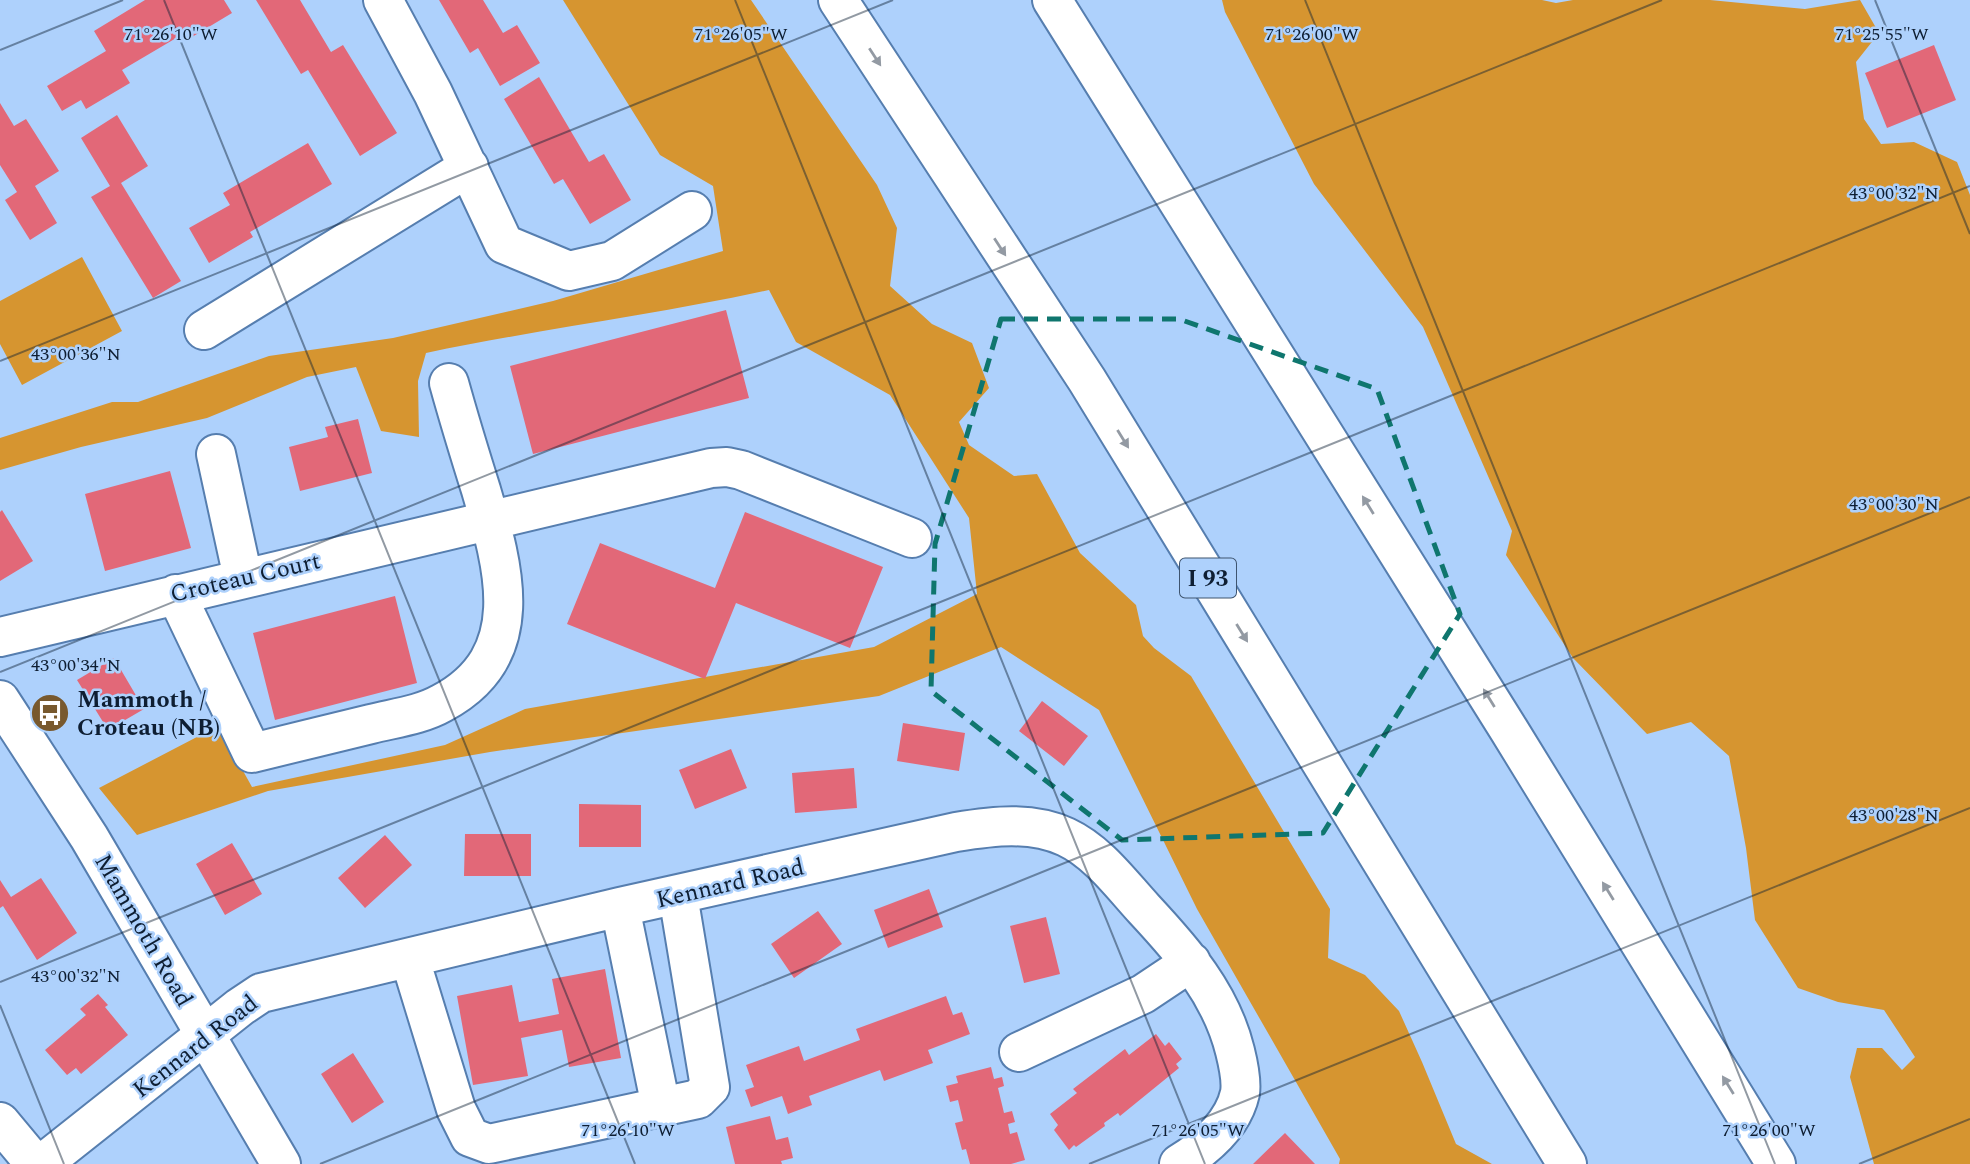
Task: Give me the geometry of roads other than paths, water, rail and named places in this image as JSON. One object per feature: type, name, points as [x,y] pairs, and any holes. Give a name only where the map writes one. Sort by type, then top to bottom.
[{"type":"main road","points":[[383,0],[469,167],[504,244],[569,271],[612,261],[692,211]]},
{"type":"main road","name":"I 93","points":[[838,0],[1094,392],[1567,1164]]},
{"type":"main road","points":[[1052,0],[1502,718],[1776,1164]]},
{"type":"main road","points":[[204,330],[469,167]]},
{"type":"main road","points":[[176,594],[252,753],[424,711],[450,698],[476,678],[499,639],[505,596],[490,519],[449,383]]},
{"type":"main road","points":[[216,454],[243,578]]},
{"type":"main road","name":"Croteau Court","points":[[0,637],[711,468],[741,470],[912,538]]},
{"type":"main road","name":"Mammoth Road","points":[[0,700],[89,837],[281,1164]]},
{"type":"main road","name":"Kennard Road","points":[[42,1164],[261,993],[620,908],[995,825],[1033,827],[1066,837],[1093,854],[1191,962],[1211,989],[1230,1030],[1238,1063],[1240,1092],[1231,1115],[1209,1143],[1179,1164]]},
{"type":"main road","points":[[410,959],[456,1109],[470,1137],[489,1144],[698,1099],[710,1087],[678,895]]},
{"type":"main road","points":[[620,908],[661,1107]]},
{"type":"main road","points":[[1019,1052],[1143,994],[1191,962]]},
{"type":"main road","points":[[0,1122],[35,1164]]},
{"type":"place","name":"Mammoth / Croteau (NB)","points":[[50,713]]}]
